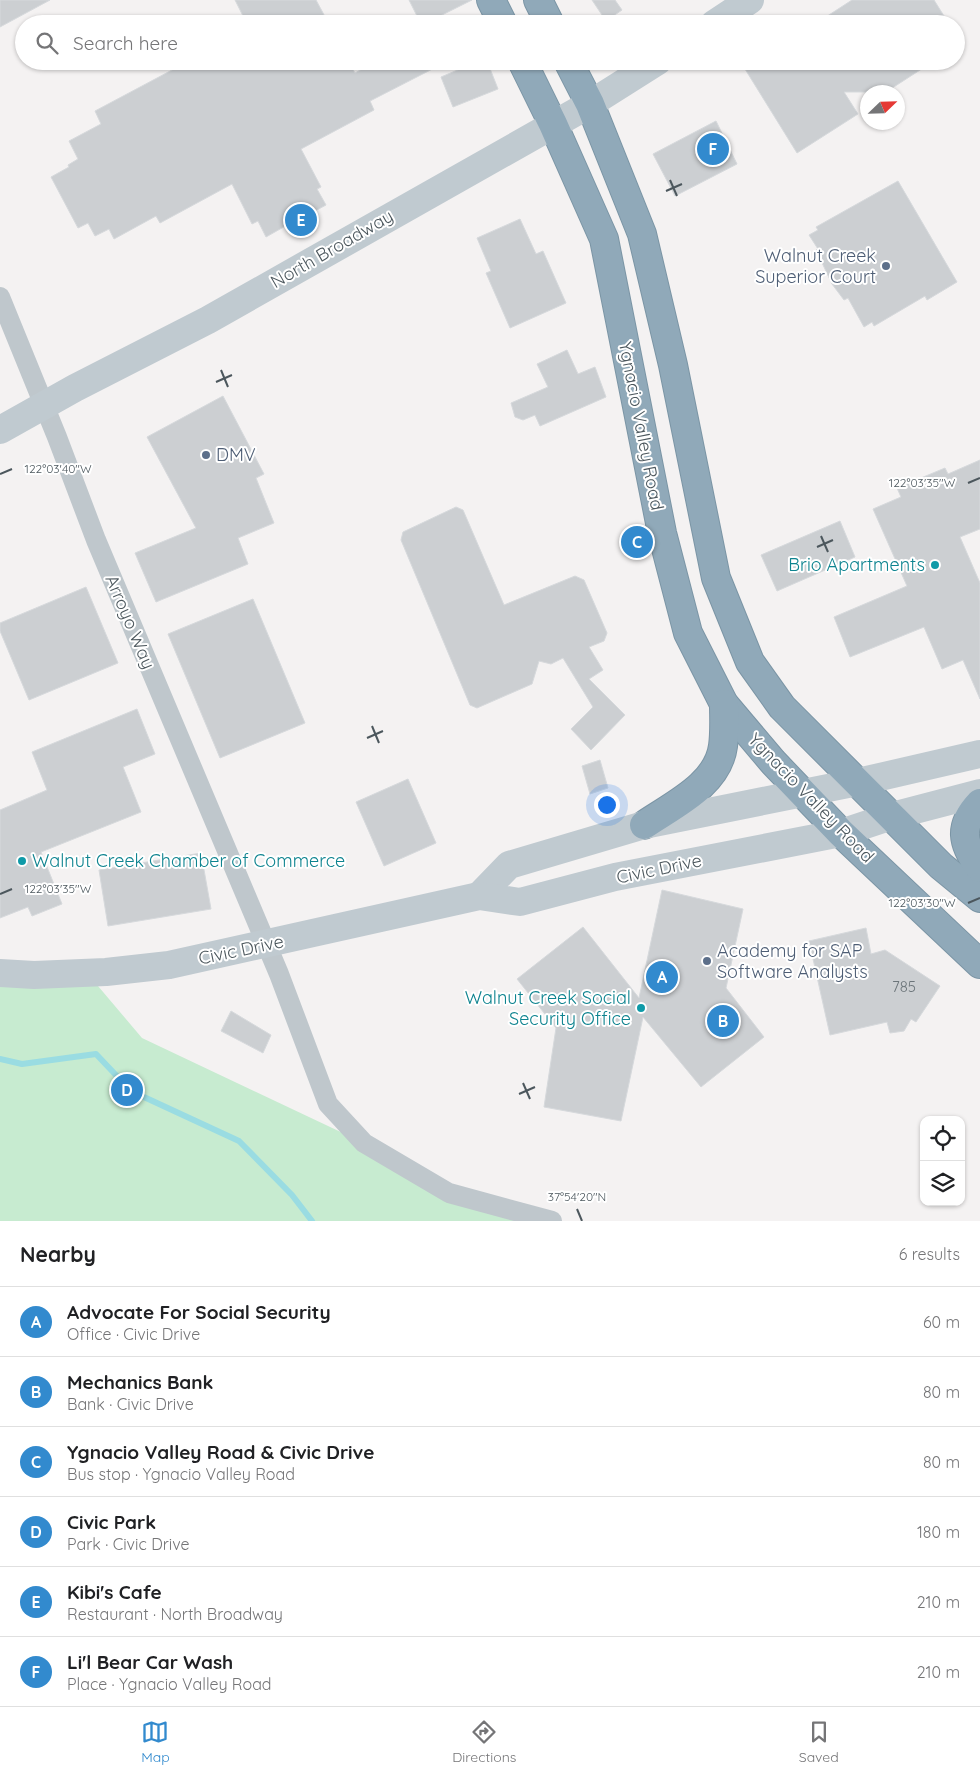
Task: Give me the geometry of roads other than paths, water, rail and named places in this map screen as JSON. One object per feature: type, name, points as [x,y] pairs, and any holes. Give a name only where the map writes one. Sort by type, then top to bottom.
[{"type":"highway","points":[[491,0],[498,15]]},
{"type":"highway","points":[[538,0],[546,15]]},
{"type":"highway","name":"Ygnacio Valley Road","points":[[526,70],[553,124],[604,239],[662,534],[688,633],[724,704],[769,758],[840,833],[980,964]]},
{"type":"highway","points":[[573,70],[590,104],[642,234],[673,366],[716,578],[750,662],[782,707],[941,866],[980,898]]},
{"type":"highway","points":[[644,825],[692,793],[709,778],[718,764],[723,747],[724,704]]},
{"type":"highway","points":[[980,803],[968,818],[965,828],[970,854],[980,868]]},
{"type":"main road","points":[[728,15],[750,0]]},
{"type":"main road","name":"North Broadway","points":[[0,430],[44,405],[208,320],[590,104],[644,70]]},
{"type":"main road","points":[[479,896],[509,864],[644,825],[858,782],[980,754]]},
{"type":"main road","name":"Civic Drive","points":[[0,973],[34,975],[119,972],[169,966],[479,896],[520,902],[615,877],[840,833],[892,816],[980,793]]},
{"type":"street","name":"Arroyo Way","points":[[0,297],[96,540],[266,944],[328,1104],[364,1143],[449,1193],[552,1221]]},
{"type":"waterway","points":[[0,1059],[22,1064],[96,1054],[131,1091],[239,1141],[292,1195],[312,1221]]},
{"type":"place","name":"Li'l Bear Car Wash","points":[[713,149]]},
{"type":"place","name":"Kibi's Cafe","points":[[301,220]]},
{"type":"place","name":"Walnut Creek Superior Court","points":[[886,266]]},
{"type":"place","name":"DMV","points":[[206,455]]},
{"type":"place","name":"Ygnacio Valley Road & Civic Drive","points":[[637,542]]},
{"type":"place","name":"Brio Apartments","points":[[935,565]]},
{"type":"place","name":"Walnut Creek Chamber of Commerce","points":[[22,861]]},
{"type":"place","name":"Academy for SAP Software Analysts","points":[[707,961]]},
{"type":"place","name":"Advocate For Social Security","points":[[662,977]]},
{"type":"place","name":"Walnut Creek Social Security Office","points":[[641,1008]]},
{"type":"place","name":"Mechanics Bank","points":[[723,1021]]},
{"type":"place","name":"Civic Park","points":[[127,1090]]}]
